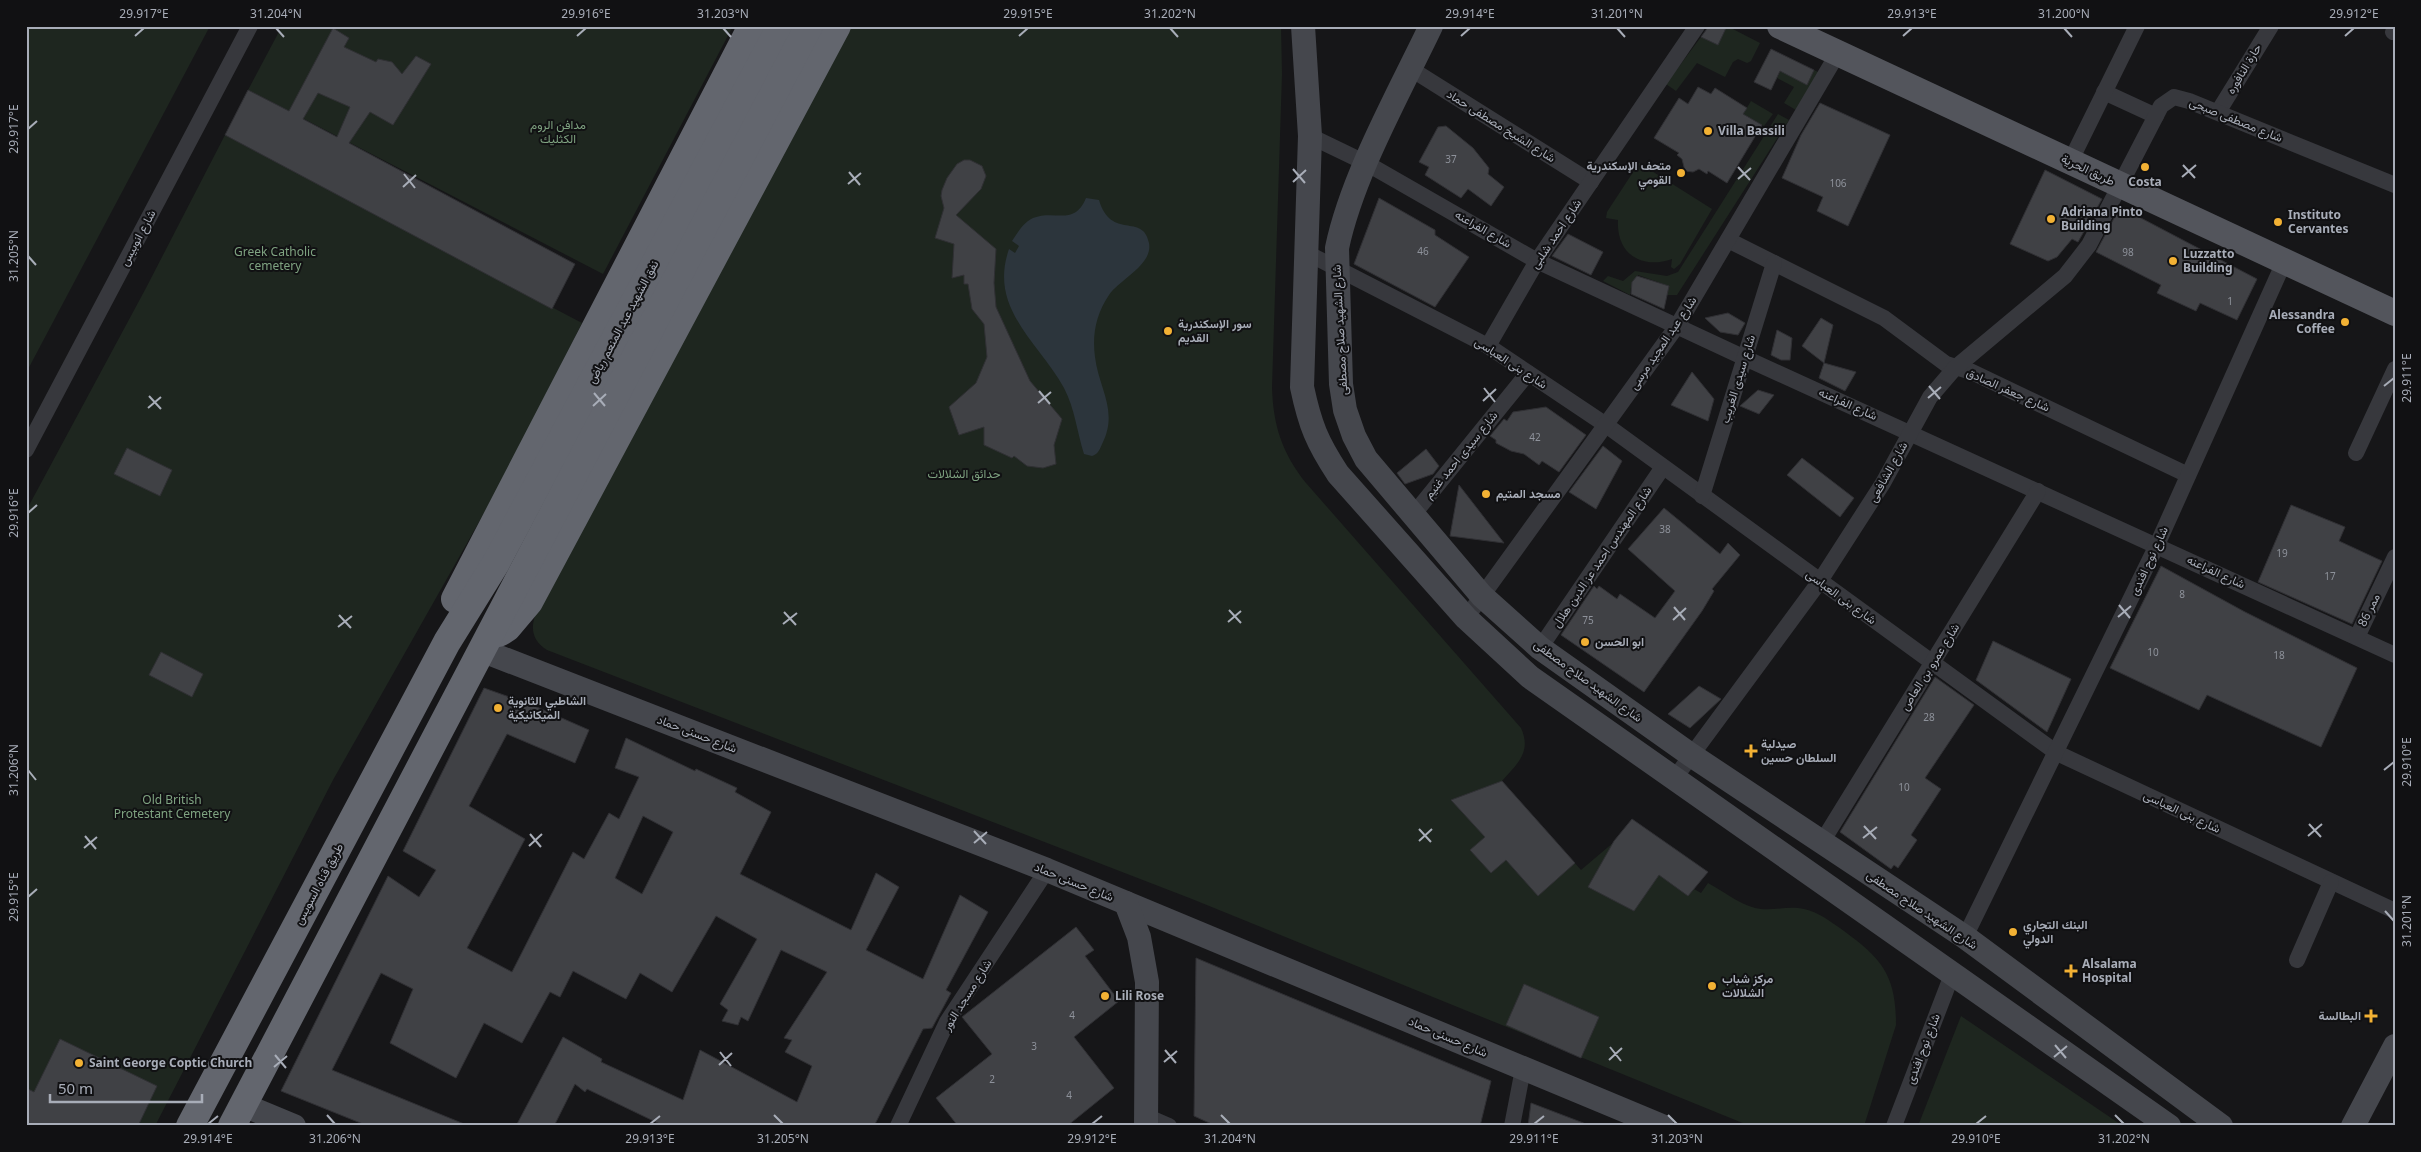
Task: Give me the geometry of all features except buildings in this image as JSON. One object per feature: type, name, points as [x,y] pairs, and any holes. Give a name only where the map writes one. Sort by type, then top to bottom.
[{"type":"highway","points":[[447,642],[449,619],[456,596],[752,26]]},
{"type":"highway","name":"نفق الشهيد عبد المنعم رياض","points":[[447,642],[496,563],[781,26]]},
{"type":"highway","name":"نفق الشهيد عبد المنعم رياض","points":[[483,646],[809,26]]},
{"type":"highway","points":[[237,1115],[483,646],[507,628],[528,602],[837,26]]},
{"type":"highway","name":"طريق قناه السويس","points":[[190,1126],[447,642]]},
{"type":"main road","points":[[1303,26],[1310,136],[1302,387],[1309,422],[1321,448],[1338,474],[1466,618],[1530,677],[1953,972],[2169,1126]]},
{"type":"main road","name":"شارع الشهيد صلاح مصطفى","points":[[1431,26],[1366,163],[1341,230],[1336,266],[1341,384],[1345,410],[1354,436],[1366,459],[1482,596],[1540,648],[1691,755],[1965,938],[2221,1126]]},
{"type":"main road","name":"طريق الحرية","points":[[1780,26],[2395,313]]},
{"type":"main road","name":"شارع حسنى حماد","points":[[483,646],[1048,870],[1662,1126]]},
{"type":"main road","points":[[1126,903],[1139,937],[1147,982],[1146,1121]]},
{"type":"main road","points":[[1953,972],[1965,938]]},
{"type":"main road","points":[[2353,1126],[2395,1046]]},
{"type":"main road","points":[[237,1115],[294,1126]]},
{"type":"street","name":"شارع انوبيس","points":[[26,450],[250,26]]},
{"type":"street","name":"شارع احمد شلبى","points":[[1488,346],[1537,260],[1697,26]]},
{"type":"street","points":[[2070,162],[2137,26]]},
{"type":"street","name":"حارة النافوره","points":[[2218,112],[2271,26]]},
{"type":"street","name":"شارع عبد المجيد مرسى","points":[[1466,618],[1677,326],[1838,53]]},
{"type":"street","name":"شارع الشيخ مصطفى حماد","points":[[1411,69],[1591,182]]},
{"type":"street","points":[[2104,92],[2156,116]]},
{"type":"street","name":"شارع مصطفى صبحى","points":[[2121,185],[2161,106],[2174,97],[2218,112],[2395,185]]},
{"type":"street","name":"شارع الفراعنه","points":[[1310,136],[1366,163],[1537,260],[1745,358],[2395,655]]},
{"type":"street","name":"شارع الشافعى","points":[[1674,779],[1820,581],[1883,483],[1930,397],[1955,368],[2065,276],[2089,245],[2121,185]]},
{"type":"street","name":"شارع جعفر الصادق","points":[[1728,240],[1884,318],[1946,364],[1972,372],[2188,475]]},
{"type":"street","name":"شارع بنى العباسى","points":[[1305,252],[1336,266],[1488,346],[1606,425],[2057,753],[2395,911]]},
{"type":"street","name":"شارع نوح افندى","points":[[1965,938],[2157,545],[2284,262]]},
{"type":"street","name":"شارع سيدى الغريب","points":[[1702,496],[1774,263]]},
{"type":"street","points":[[2356,453],[2395,369]]},
{"type":"street","name":"شارع سيدى احمد غنيم","points":[[1413,515],[1528,373]]},
{"type":"street","name":"شارع المهندس احمد عز الدين هلال","points":[[1540,648],[1663,467]]},
{"type":"street","name":"شارع عمرو بن العاص","points":[[1822,842],[2038,491]]},
{"type":"street","name":"ممر 86","points":[[2356,637],[2395,556]]},
{"type":"street","name":"شارع مسجد النور","points":[[898,1126],[948,1022],[1048,870]]},
{"type":"street","points":[[2297,960],[2331,882]]},
{"type":"street","name":"شارع نوح افندى","points":[[1894,1126],[1953,972]]},
{"type":"street","points":[[1512,1126],[1524,1069]]},
{"type":"street","points":[[1146,1121],[1169,1126]]},
{"type":"green space","points":[[26,26],[210,26],[26,373]]},
{"type":"green space","name":"مدافن الروم الكثليك","points":[[282,26],[733,26],[603,274],[248,90]]},
{"type":"green space","name":"حدائق الشلالات","points":[[844,26],[1281,26],[1282,74],[1272,387],[1274,414],[1280,438],[1291,461],[1306,483],[1521,728],[1524,736],[1524,751],[1518,763],[1502,781],[1581,870],[1614,842],[1688,896],[1694,889],[1701,893],[1708,883],[1755,908],[1798,908],[1815,912],[1857,941],[1877,960],[1890,981],[1896,1025],[1864,1126],[1750,1126],[1192,899],[547,650],[536,640],[533,631],[535,616]]},
{"type":"green space","points":[[1727,26],[1760,43],[1751,61],[1747,63],[1738,59],[1733,62],[1725,77],[1697,63],[1676,91],[1666,84],[1701,37],[1718,45]]},
{"type":"green space","points":[[1783,66],[1807,84],[1814,70],[1820,73],[1796,110],[1784,103],[1794,87],[1777,78]]},
{"type":"green space","points":[[1751,101],[1773,114],[1764,126],[1743,114]]},
{"type":"green space","points":[[1778,114],[1789,120],[1677,295],[1667,295],[1669,286],[1638,275],[1632,282],[1636,287],[1631,288],[1630,295],[1603,281],[1608,276],[1623,281],[1635,271],[1667,276],[1678,272]]},
{"type":"green space","points":[[225,135],[582,323],[505,476],[333,780],[155,1126],[26,1126],[26,511],[146,288]]},
{"type":"green space","points":[[1639,163],[1712,209],[1680,264],[1674,269],[1671,267],[1672,259],[1650,262],[1633,256],[1621,242],[1618,232],[1618,220],[1606,218],[1607,212]]},
{"type":"green space","points":[[1961,1016],[2123,1126],[1918,1126]]},
{"type":"shaded area","points":[[1086,198],[1099,200],[1104,212],[1111,220],[1140,229],[1146,234],[1149,243],[1149,251],[1146,258],[1109,295],[1098,317],[1094,341],[1095,357],[1106,399],[1109,420],[1100,449],[1092,456],[1084,454],[1073,412],[1064,388],[1054,371],[1019,324],[1005,290],[1004,270],[1009,249],[1015,253],[1019,246],[1012,241],[1026,222],[1041,216],[1070,215],[1081,207]]},
{"type":"place","name":"Villa Bassili","points":[[1708,131]]},
{"type":"place","name":"Costa","points":[[2145,167]]},
{"type":"place","name":"متحف الإسكندرية القومي","points":[[1681,173]]},
{"type":"place","name":"Adriana Pinto Building","points":[[2051,219]]},
{"type":"place","name":"Instituto Cervantes","points":[[2278,222]]},
{"type":"place","name":"Luzzatto Building","points":[[2173,261]]},
{"type":"place","name":"Alessandra Coffee","points":[[2345,322]]},
{"type":"place","name":"سور الإسكندرية القديم","points":[[1168,331]]},
{"type":"place","name":"مسجد المتيم","points":[[1486,494]]},
{"type":"place","name":"ابو الحسن","points":[[1585,642]]},
{"type":"place","name":"الشاطبي الثانوية الميكانيكية","points":[[498,708]]},
{"type":"place","name":"صيدلية السلطان حسين","points":[[1751,751]]},
{"type":"place","name":"البنك التجاري الدولي","points":[[2013,932]]},
{"type":"place","name":"Alsalama Hospital","points":[[2071,971]]},
{"type":"place","name":"مركز شباب الشلالات","points":[[1712,986]]},
{"type":"place","name":"Lili Rose","points":[[1105,996]]},
{"type":"place","name":"البطالسة","points":[[2371,1016]]},
{"type":"place","name":"Saint George Coptic Church","points":[[79,1063]]},
{"type":"park label","name":"Greek Catholic cemetery","points":[[275,259]]},
{"type":"park label","name":"Old British Protestant Cemetery","points":[[172,807]]}]
